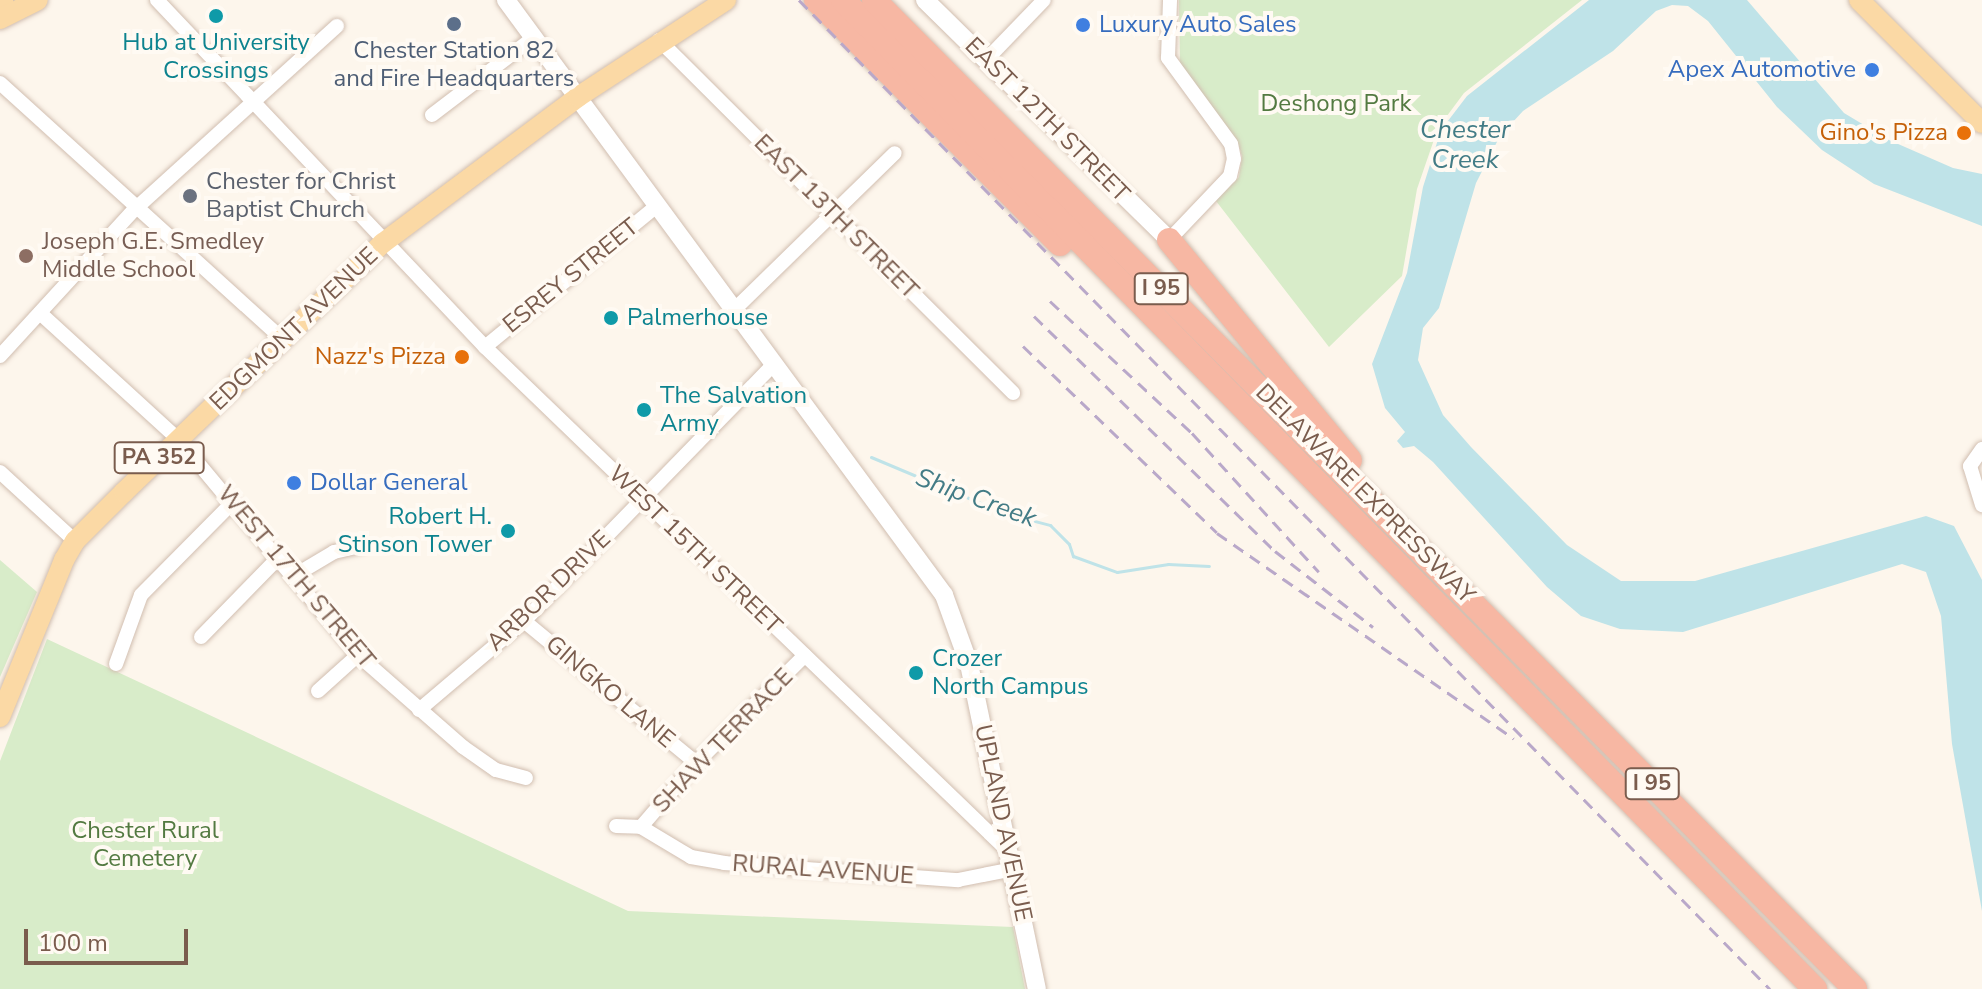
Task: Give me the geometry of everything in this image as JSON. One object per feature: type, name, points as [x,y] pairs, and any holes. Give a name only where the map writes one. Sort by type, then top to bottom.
[{"type":"highway","points":[[816,0],[1247,430],[1327,494]]},
{"type":"highway","name":"DELAWARE EXPRESSWAY","points":[[843,0],[1815,989]]},
{"type":"highway","name":"DELAWARE EXPRESSWAY","points":[[874,0],[1855,989]]},
{"type":"highway","points":[[1169,240],[1449,579]]},
{"type":"main road","points":[[0,19],[38,0]]},
{"type":"main road","name":"UPLAND AVENUE","points":[[506,0],[930,572],[953,614],[1012,861],[1037,989]]},
{"type":"main road","name":"EDGMONT AVENUE","points":[[0,717],[47,592],[75,541],[178,439],[383,243],[578,97],[659,40],[726,0]]},
{"type":"main road","name":"EAST 12TH STREET","points":[[925,0],[1169,240]]},
{"type":"main road","points":[[1859,0],[1982,123]]},
{"type":"street","name":"WEST 15TH STREET","points":[[157,0],[383,243],[485,347],[640,500],[805,655],[1012,861]]},
{"type":"street","points":[[986,60],[1044,0]]},
{"type":"street","points":[[1169,240],[1230,176],[1234,159],[1231,144],[1168,58],[1170,0]]},
{"type":"street","points":[[0,356],[134,210],[337,26]]},
{"type":"street","points":[[432,115],[533,38]]},
{"type":"street","name":"EAST 13TH STREET","points":[[659,40],[1013,393]]},
{"type":"street","points":[[0,83],[134,210],[283,340]]},
{"type":"street","points":[[735,309],[895,153]]},
{"type":"street","name":"ESREY STREET","points":[[485,347],[658,205]]},
{"type":"street","name":"WEST 17TH STREET","points":[[40,313],[178,439],[358,655],[419,710],[496,770],[526,778]]},
{"type":"street","name":"ARBOR DRIVE","points":[[419,710],[524,621],[774,364]]},
{"type":"street","points":[[1982,449],[1970,466],[1982,505]]},
{"type":"street","points":[[0,472],[75,541]]},
{"type":"street","points":[[116,664],[141,595],[233,502]]},
{"type":"street","points":[[292,577],[334,552],[361,546]]},
{"type":"street","points":[[201,637],[277,559]]},
{"type":"street","name":"GINGKO LANE","points":[[524,621],[696,763]]},
{"type":"street","points":[[318,691],[358,655]]},
{"type":"street","name":"SHAW TERRACE","points":[[641,827],[696,763],[805,655]]},
{"type":"street","points":[[616,826],[641,827]]},
{"type":"street","name":"RURAL AVENUE","points":[[641,827],[691,857],[724,863],[958,880],[1012,861]]},
{"type":"green space","name":"Deshong Park","points":[[1179,0],[1582,0],[1464,93],[1438,128],[1417,189],[1402,276],[1329,347],[1216,201],[1239,177],[1242,156],[1237,140],[1180,66]]},
{"type":"green space","points":[[0,560],[37,592],[0,677]]},
{"type":"green space","name":"Chester Rural Cemetery","points":[[47,639],[628,911],[1013,927],[1025,989],[0,989],[0,761]]},
{"type":"water","name":"Chester Creek","points":[[1589,0],[1747,0],[1844,113],[1889,140],[1953,168],[1982,174],[1982,226],[1874,184],[1822,150],[1777,107],[1708,21],[1688,6],[1672,5],[1656,11],[1613,51],[1523,111],[1500,136],[1476,183],[1439,308],[1423,328],[1418,360],[1443,415],[1471,447],[1567,545],[1621,581],[1695,581],[1926,516],[1954,526],[1982,580],[1982,911],[1952,744],[1941,616],[1926,572],[1902,564],[1683,632],[1620,629],[1581,616],[1547,587],[1433,462],[1414,446],[1403,448],[1397,441],[1405,432],[1385,408],[1372,364],[1407,273],[1423,187],[1441,130],[1467,96]]},
{"type":"waterway","name":"Ship Creek","points":[[871,457],[1004,513],[1050,525],[1069,544],[1073,556],[1117,572],[1168,564],[1209,566]]},
{"type":"railway","points":[[799,0],[1770,989]]},
{"type":"railway","points":[[1050,301],[1192,433],[1319,572]]},
{"type":"railway","points":[[1034,316],[1275,551],[1373,627]]},
{"type":"railway","points":[[1023,346],[1217,533],[1514,739]]},
{"type":"place","name":"Hub at University Crossings","points":[[216,16]]},
{"type":"place","name":"Chester Station 82 and Fire Headquarters","points":[[454,24]]},
{"type":"place","name":"Luxury Auto Sales","points":[[1083,25]]},
{"type":"place","name":"Apex Automotive","points":[[1872,70]]},
{"type":"place","name":"Gino's Pizza","points":[[1964,133]]},
{"type":"place","name":"Chester for Christ Baptist Church","points":[[190,196]]},
{"type":"place","name":"Joseph G.E. Smedley Middle School","points":[[26,256]]},
{"type":"place","name":"Palmerhouse","points":[[611,318]]},
{"type":"place","name":"Nazz's Pizza","points":[[462,357]]},
{"type":"place","name":"The Salvation Army","points":[[644,410]]},
{"type":"place","name":"Dollar General","points":[[294,483]]},
{"type":"place","name":"Robert H. Stinson Tower","points":[[508,531]]},
{"type":"place","name":"Crozer North Campus","points":[[916,673]]}]
